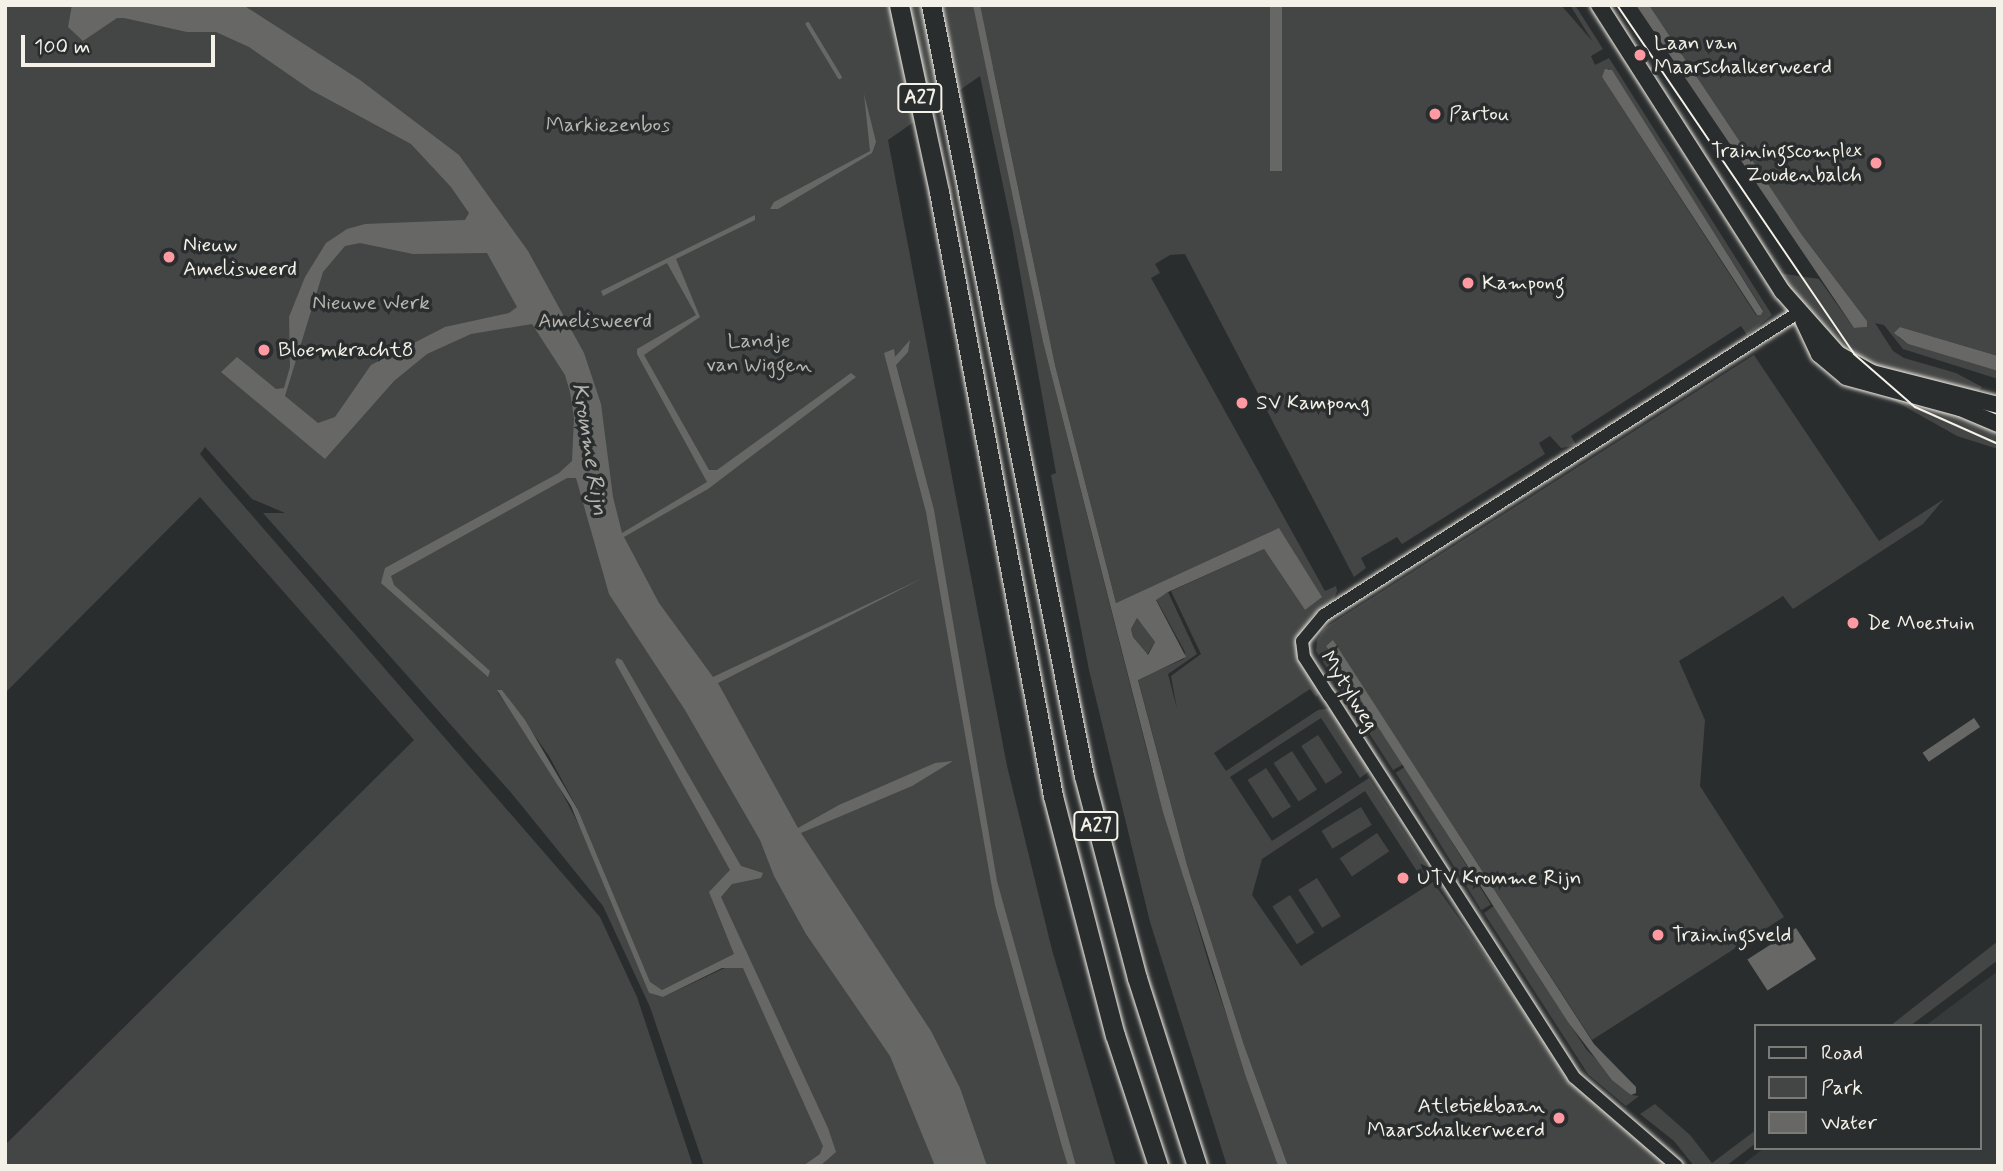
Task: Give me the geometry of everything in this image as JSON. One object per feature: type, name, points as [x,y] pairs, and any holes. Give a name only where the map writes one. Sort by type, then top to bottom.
[{"type":"highway","name":"A27","points":[[899,5],[939,192],[1053,796],[1089,943],[1158,1166]]},
{"type":"highway","name":"A27","points":[[931,5],[1084,776],[1137,978],[1197,1166]]},
{"type":"highway","name":"A27","points":[[1144,1125],[1150,1166]]},
{"type":"main road","points":[[1599,5],[1799,312],[1819,355],[1846,377],[1960,408],[1998,424]]},
{"type":"main road","points":[[1799,312],[1847,362],[1889,378],[1998,405]]},
{"type":"street","name":"Mytylweg","points":[[1677,1166],[1574,1077],[1304,657],[1303,642],[1324,615],[1799,312]]},
{"type":"shaded area","points":[[1998,971],[1998,1166],[1741,1166],[1761,1150],[1982,1150],[1982,1024],[1928,1024]]},
{"type":"green space","points":[[5,5],[1561,5],[1593,42],[1570,5],[1575,5],[1603,49],[1591,56],[1595,65],[1609,58],[1772,315],[1747,335],[1741,326],[1571,436],[1576,445],[1561,448],[1550,436],[1539,443],[1545,454],[1402,544],[1397,537],[1361,558],[1366,568],[1354,577],[1185,254],[1170,255],[1155,264],[1160,273],[1151,278],[1325,591],[1336,586],[1337,591],[1333,601],[1312,616],[1299,642],[1320,693],[1316,697],[1310,689],[1214,753],[1226,771],[1318,710],[1331,708],[1370,768],[1360,778],[1321,718],[1230,777],[1272,841],[1369,778],[1429,870],[1420,876],[1365,791],[1262,859],[1252,895],[1301,966],[1433,882],[1574,1082],[1674,1166],[1288,1166],[1244,1045],[1187,865],[1138,679],[1184,659],[1185,652],[1156,599],[1168,592],[1197,654],[1168,674],[1177,709],[1171,676],[1201,654],[1171,591],[1264,549],[1305,610],[1321,596],[1279,529],[1116,603],[1055,365],[993,67],[988,71],[1043,342],[1149,759],[1209,964],[1278,1166],[1227,1166],[1150,922],[1089,670],[1051,475],[1056,473],[1012,228],[980,76],[888,140],[1007,766],[1052,950],[1116,1166],[704,1166],[650,1007],[603,906],[513,795],[263,513],[285,513],[252,499],[205,447],[200,454],[223,482],[600,917],[637,997],[693,1166],[5,1166],[5,1145],[414,740],[200,497],[5,693]],"holes":[[[1609,68],[1763,310],[1761,315],[1756,315],[1602,77]],[[502,690],[549,756],[578,810],[651,985],[662,990],[728,958],[731,965],[663,997],[649,993],[593,852],[544,758],[498,693]]]},
{"type":"green space","name":"Trainingscomplex Zoudenbalch","points":[[1649,5],[1998,5],[1998,356],[1900,327],[1898,337],[1908,344],[1998,371],[1998,379],[1903,349],[1884,325],[1875,323],[1893,351],[1904,358],[1956,373],[1982,387],[1975,395],[1858,361],[1835,341],[1778,273],[1819,279],[1854,328],[1867,327],[1867,321],[1802,235]]},
{"type":"green space","points":[[1754,355],[1879,541],[1944,499],[1923,524],[1793,609],[1783,596],[1679,661],[1705,720],[1700,786],[1784,917],[1592,1040],[1333,641],[1326,646],[1404,764],[1393,770],[1316,651],[1317,640],[1326,627]]},
{"type":"green space","points":[[1893,395],[1998,427],[1998,449],[1957,436],[1886,396]]},
{"type":"green space","points":[[1137,618],[1155,642],[1147,655],[1133,637],[1131,629]]},
{"type":"green space","points":[[1318,735],[1343,773],[1326,784],[1301,746]]},
{"type":"green space","points":[[1292,751],[1317,790],[1299,802],[1274,763]]},
{"type":"green space","points":[[1405,767],[1491,904],[1482,910],[1396,773]]},
{"type":"green space","points":[[1266,768],[1291,807],[1273,819],[1248,780]]},
{"type":"green space","points":[[1361,807],[1372,825],[1332,849],[1322,831]]},
{"type":"green space","points":[[1377,833],[1389,851],[1352,876],[1340,858]]},
{"type":"green space","points":[[1317,878],[1341,916],[1322,928],[1298,890]]},
{"type":"green space","points":[[1290,895],[1315,933],[1297,944],[1272,906]]},
{"type":"green space","points":[[1494,906],[1586,1049],[1631,1095],[1639,1096],[1626,1106],[1588,1074],[1484,913]]},
{"type":"green space","points":[[1998,941],[1998,960],[1913,1024],[1893,1024]]},
{"type":"green space","points":[[1655,1104],[1690,1135],[1712,1163],[1755,1131],[1755,1144],[1726,1166],[1694,1166],[1674,1141],[1640,1114]]},
{"type":"water","name":"Kromme Rijn","points":[[72,5],[243,5],[360,80],[459,155],[528,251],[584,353],[601,404],[613,497],[622,533],[707,482],[637,354],[637,349],[696,315],[667,263],[603,296],[601,291],[755,215],[755,220],[676,259],[700,317],[644,355],[709,470],[717,470],[851,373],[856,377],[708,489],[624,537],[659,603],[713,677],[923,578],[718,683],[798,828],[839,805],[935,763],[953,761],[912,786],[801,833],[931,1031],[960,1088],[987,1166],[935,1166],[890,1056],[806,934],[774,876],[760,840],[685,710],[609,594],[576,478],[567,478],[391,576],[394,585],[490,671],[488,677],[381,583],[385,568],[559,473],[572,461],[574,418],[570,392],[565,375],[532,324],[471,334],[427,354],[394,381],[325,459],[221,372],[237,357],[276,389],[284,388],[290,367],[289,317],[305,277],[326,243],[347,229],[365,224],[465,220],[469,213],[451,187],[411,144],[311,90],[249,47],[216,32],[187,32],[117,18],[83,41],[68,27]],"holes":[[[360,243],[413,254],[487,253],[517,307],[509,313],[445,327],[371,365],[335,417],[318,423],[285,396],[323,272],[345,246]]]},
{"type":"water","points":[[973,5],[980,5],[1055,365],[1116,603],[1279,528],[1322,597],[1305,610],[1264,549],[1168,592],[1156,600],[1186,657],[1138,680],[1187,865],[1244,1045],[1288,1166],[1278,1166],[1246,1077],[1163,812],[1043,342]],"holes":[[[1137,618],[1155,642],[1148,655],[1133,637],[1131,629]]]},
{"type":"water","points":[[1270,5],[1282,5],[1282,171],[1270,171]]},
{"type":"water","points":[[1636,5],[1649,5],[1802,235],[1867,321],[1867,327],[1854,328]]},
{"type":"water","points":[[1605,69],[1612,70],[1763,311],[1761,315],[1757,315],[1602,77]]},
{"type":"water","points":[[864,94],[876,142],[872,153],[778,209],[770,209],[774,202],[870,151]]},
{"type":"water","points":[[1900,327],[1998,356],[1998,371],[1908,344],[1894,333]]},
{"type":"water","points":[[910,340],[908,352],[896,365],[934,510],[997,881],[1076,1166],[1068,1166],[995,905],[926,512],[884,353],[894,349],[895,357]]},
{"type":"water","points":[[1333,640],[1594,1044],[1636,1087],[1636,1093],[1631,1095],[1612,1080],[1568,1022],[1326,646]]},
{"type":"water","points":[[617,658],[622,660],[741,866],[763,873],[761,878],[732,884],[721,897],[828,1128],[836,1152],[820,1166],[803,1166],[820,1154],[823,1146],[743,968],[722,968],[663,997],[649,993],[571,806],[497,690],[502,690],[525,720],[578,810],[650,982],[662,990],[734,954],[709,892],[730,870],[615,662]]},
{"type":"water","points":[[1974,718],[1980,727],[1929,762],[1923,753]]},
{"type":"water","points":[[1796,928],[1816,959],[1768,991],[1747,960]]},
{"type":"waterway","points":[[808,24],[840,77]]},
{"type":"tram line","points":[[1617,5],[1854,354],[1915,407],[1998,444]]},
{"type":"place","name":"Laan van Maarschalkerweerd","points":[[1640,55]]},
{"type":"place","name":"Partou","points":[[1435,114]]},
{"type":"place","name":"Trainingscomplex Zoudenbalch","points":[[1876,163]]},
{"type":"place","name":"Nieuw Amelisweerd","points":[[169,257]]},
{"type":"place","name":"Kampong","points":[[1468,283]]},
{"type":"place","name":"Bloemkracht8","points":[[264,350]]},
{"type":"place","name":"SV Kampong","points":[[1242,403]]},
{"type":"place","name":"De Moestuin","points":[[1853,623]]},
{"type":"place","name":"UTV Kromme Rijn","points":[[1403,878]]},
{"type":"place","name":"Trainingsveld","points":[[1658,935]]},
{"type":"place","name":"Atletiekbaan Maarschalkerweerd","points":[[1559,1118]]},
{"type":"park label","name":"Markiezenbos","points":[[608,125]]},
{"type":"park label","name":"Nieuwe Werk","points":[[371,303]]},
{"type":"park label","name":"Amelisweerd","points":[[595,321]]},
{"type":"park label","name":"Landje van Wiggen","points":[[759,353]]}]
